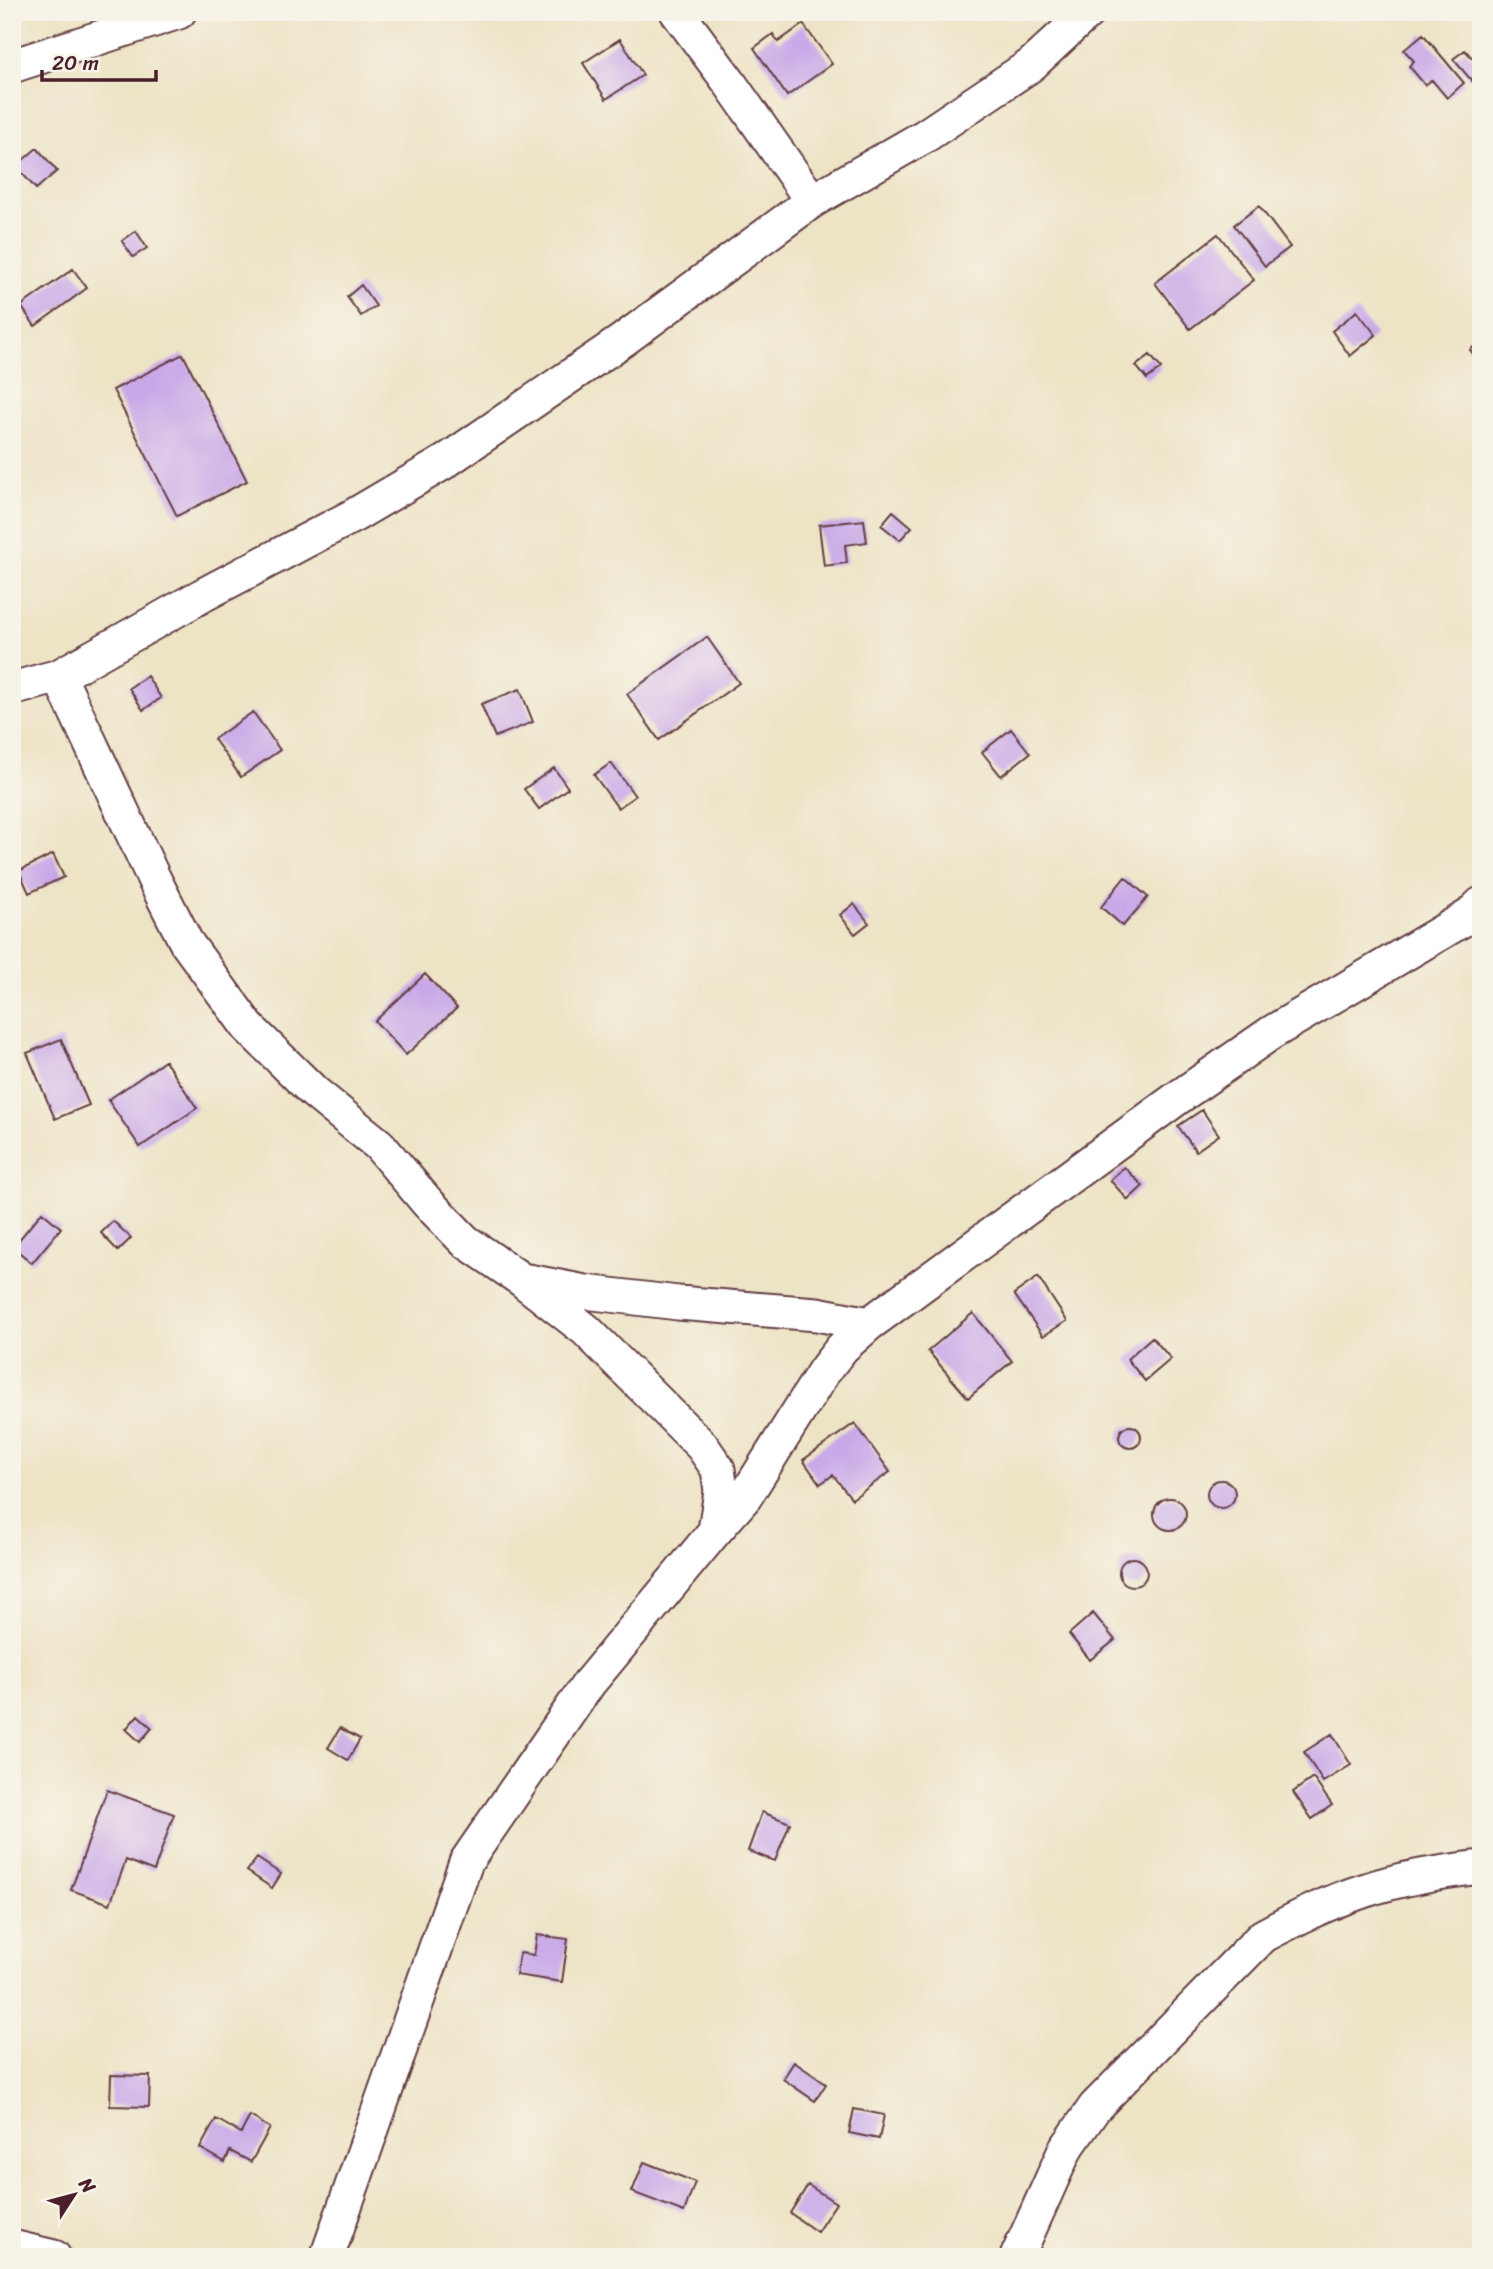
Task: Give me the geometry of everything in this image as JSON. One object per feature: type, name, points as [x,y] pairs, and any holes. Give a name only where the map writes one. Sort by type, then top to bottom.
[{"type":"street","points":[[12,66],[179,12]]},
{"type":"street","points":[[677,12],[813,201]]},
{"type":"street","points":[[12,689],[59,676],[203,595],[353,516],[443,463],[623,340],[813,201],[925,136],[1031,65],[1088,12]]},
{"type":"street","points":[[59,676],[186,942],[248,1027],[314,1092],[379,1145],[427,1202],[465,1241],[522,1280],[586,1330],[702,1446],[718,1469],[721,1492],[715,1531]]},
{"type":"street","points":[[327,2257],[466,1862],[589,1684],[745,1497],[824,1371],[842,1348],[869,1324],[1142,1123],[1250,1048],[1469,916],[1481,904]]},
{"type":"street","points":[[522,1280],[584,1292],[678,1303],[817,1314],[869,1324]]},
{"type":"street","points":[[1017,2257],[1065,2150],[1095,2107],[1263,1936],[1297,1918],[1363,1891],[1430,1874],[1481,1867]]},
{"type":"street","points":[[12,2247],[54,2257]]},
{"type":"building","points":[[803,24],[832,64],[787,96],[754,48],[773,34],[778,42]]},
{"type":"building","points":[[1423,34],[1464,83],[1447,98],[1432,80],[1425,85],[1409,66],[1414,61],[1404,50]]},
{"type":"building","points":[[620,39],[643,75],[606,99],[583,63]]},
{"type":"building","points":[[1465,50],[1481,68],[1481,73],[1472,81],[1453,59]]},
{"type":"building","points":[[37,148],[57,171],[36,189],[16,166]]},
{"type":"building","points":[[1259,206],[1290,247],[1265,266],[1234,225]]},
{"type":"building","points":[[136,231],[147,248],[133,257],[122,241]]},
{"type":"building","points":[[1218,234],[1254,280],[1190,329],[1155,283]]},
{"type":"building","points":[[73,269],[87,288],[35,326],[21,306]]},
{"type":"building","points":[[361,285],[376,306],[361,316],[347,297]]},
{"type":"building","points":[[1357,311],[1376,335],[1350,356],[1332,331]]},
{"type":"building","points":[[1481,341],[1481,364],[1470,350]]},
{"type":"building","points":[[183,354],[247,481],[177,516],[113,390]]},
{"type":"building","points":[[1150,355],[1161,368],[1147,379],[1136,366]]},
{"type":"building","points":[[893,511],[912,527],[900,540],[881,525]]},
{"type":"building","points":[[864,520],[867,542],[845,545],[847,563],[824,566],[819,525]]},
{"type":"building","points":[[707,637],[739,683],[659,740],[627,694]]},
{"type":"building","points":[[147,676],[161,698],[143,710],[129,688]]},
{"type":"building","points":[[520,689],[533,722],[495,737],[481,704]]},
{"type":"building","points":[[253,712],[280,750],[241,777],[214,739]]},
{"type":"building","points":[[1011,729],[1030,753],[1001,776],[982,752]]},
{"type":"building","points":[[611,763],[635,796],[618,808],[594,775]]},
{"type":"building","points":[[554,768],[568,788],[539,809],[524,789]]},
{"type":"building","points":[[53,854],[64,877],[29,893],[19,871]]},
{"type":"building","points":[[1125,877],[1148,897],[1123,926],[1101,907]]},
{"type":"building","points":[[854,904],[869,923],[855,934],[840,915]]},
{"type":"building","points":[[425,974],[457,1008],[406,1055],[375,1021]]},
{"type":"building","points":[[61,1039],[89,1105],[55,1119],[27,1053]]},
{"type":"building","points":[[165,1061],[197,1108],[140,1147],[108,1100]]},
{"type":"building","points":[[1202,1110],[1219,1135],[1196,1151],[1178,1126]]},
{"type":"building","points":[[1124,1167],[1143,1186],[1128,1200],[1110,1180]]},
{"type":"building","points":[[42,1212],[61,1228],[32,1263],[13,1247]]},
{"type":"building","points":[[113,1221],[131,1238],[118,1251],[101,1233]]},
{"type":"building","points":[[1038,1277],[1067,1321],[1043,1336],[1014,1294]]},
{"type":"building","points":[[973,1313],[1012,1361],[968,1398],[928,1351]]},
{"type":"building","points":[[1152,1337],[1171,1359],[1145,1381],[1127,1359]]},
{"type":"building","points":[[855,1423],[890,1472],[852,1499],[833,1475],[820,1484],[803,1460]]},
{"type":"building","points":[[1130,1426],[1138,1429],[1141,1437],[1138,1445],[1130,1448],[1122,1445],[1119,1437],[1122,1429]]},
{"type":"building","points":[[1221,1480],[1231,1484],[1235,1494],[1231,1504],[1221,1508],[1211,1504],[1207,1494],[1211,1484]]},
{"type":"building","points":[[1170,1498],[1181,1503],[1186,1514],[1181,1525],[1170,1530],[1159,1525],[1154,1514],[1159,1503]]},
{"type":"building","points":[[1133,1558],[1143,1562],[1147,1572],[1143,1582],[1133,1586],[1123,1582],[1119,1572],[1123,1562]]},
{"type":"building","points":[[1093,1613],[1115,1640],[1090,1660],[1069,1634]]},
{"type":"building","points":[[138,1715],[152,1728],[140,1742],[126,1729]]},
{"type":"building","points":[[340,1728],[360,1739],[348,1760],[328,1748]]},
{"type":"building","points":[[1332,1734],[1351,1765],[1323,1782],[1304,1752]]},
{"type":"building","points":[[1313,1778],[1332,1805],[1312,1819],[1293,1792]]},
{"type":"building","points":[[107,1790],[174,1814],[154,1871],[126,1860],[110,1904],[71,1890]]},
{"type":"building","points":[[762,1812],[790,1823],[775,1861],[748,1851]]},
{"type":"building","points":[[257,1858],[281,1874],[272,1888],[247,1871]]},
{"type":"building","points":[[537,1935],[568,1939],[562,1982],[516,1975],[520,1953],[534,1955]]},
{"type":"building","points":[[794,2062],[826,2084],[815,2101],[783,2079]]},
{"type":"building","points":[[111,2075],[150,2076],[149,2107],[110,2106]]},
{"type":"building","points":[[854,2109],[884,2115],[879,2139],[849,2133]]},
{"type":"building","points":[[250,2116],[270,2128],[251,2162],[230,2151],[225,2162],[200,2148],[216,2119],[241,2133]]},
{"type":"building","points":[[644,2162],[695,2182],[684,2212],[632,2192]]},
{"type":"building","points":[[808,2185],[836,2203],[817,2232],[790,2213]]}]
